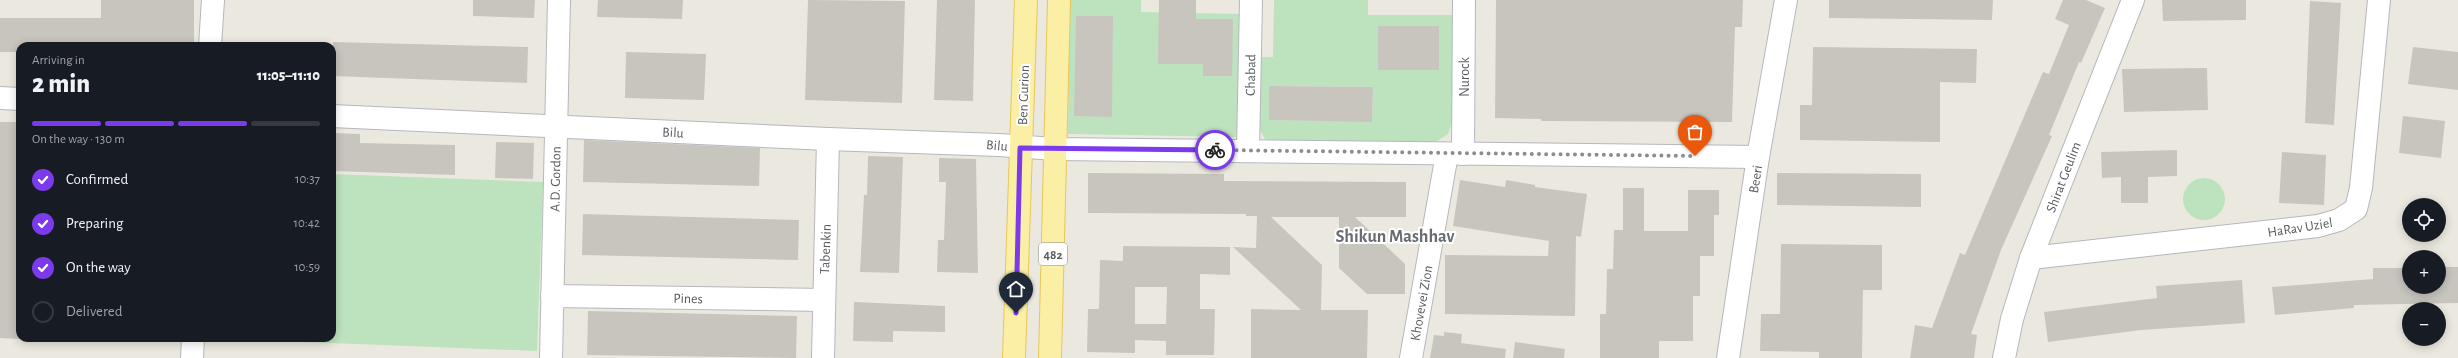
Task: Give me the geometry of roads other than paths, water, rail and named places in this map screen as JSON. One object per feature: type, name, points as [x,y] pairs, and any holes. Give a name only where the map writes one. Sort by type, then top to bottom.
[{"type":"main road","name":"Ben Gurion","points":[[1014,358],[1026,0]]},
{"type":"main road","name":"482","points":[[1050,358],[1059,0]]},
{"type":"street","points":[[210,42],[213,0]]},
{"type":"street","name":"A.D. Gordon","points":[[551,358],[559,0]]},
{"type":"street","name":"Chabad","points":[[1248,150],[1251,0]]},
{"type":"street","name":"Nurock","points":[[1455,154],[1464,0]]},
{"type":"street","name":"Beeri","points":[[1728,358],[1758,157],[1786,0]]},
{"type":"street","name":"Shirat Geulim","points":[[2004,358],[2012,319],[2031,258],[2133,0]]},
{"type":"street","name":"HaRav Uziel","points":[[2031,258],[2318,226],[2339,220],[2356,208],[2361,188],[2379,0]]},
{"type":"street","points":[[0,98],[16,99]]},
{"type":"street","name":"Bilu","points":[[336,116],[828,139],[999,145],[1020,148],[1758,157]]},
{"type":"street","name":"Tabenkin","points":[[823,358],[828,139]]},
{"type":"street","name":"Khovevei Zion","points":[[1411,358],[1455,154]]},
{"type":"street","name":"Pines","points":[[552,296],[824,300]]},
{"type":"street","points":[[192,358],[193,342]]},
{"type":"district","name":"Shikun Mashhav","points":[[1395,236]]}]
